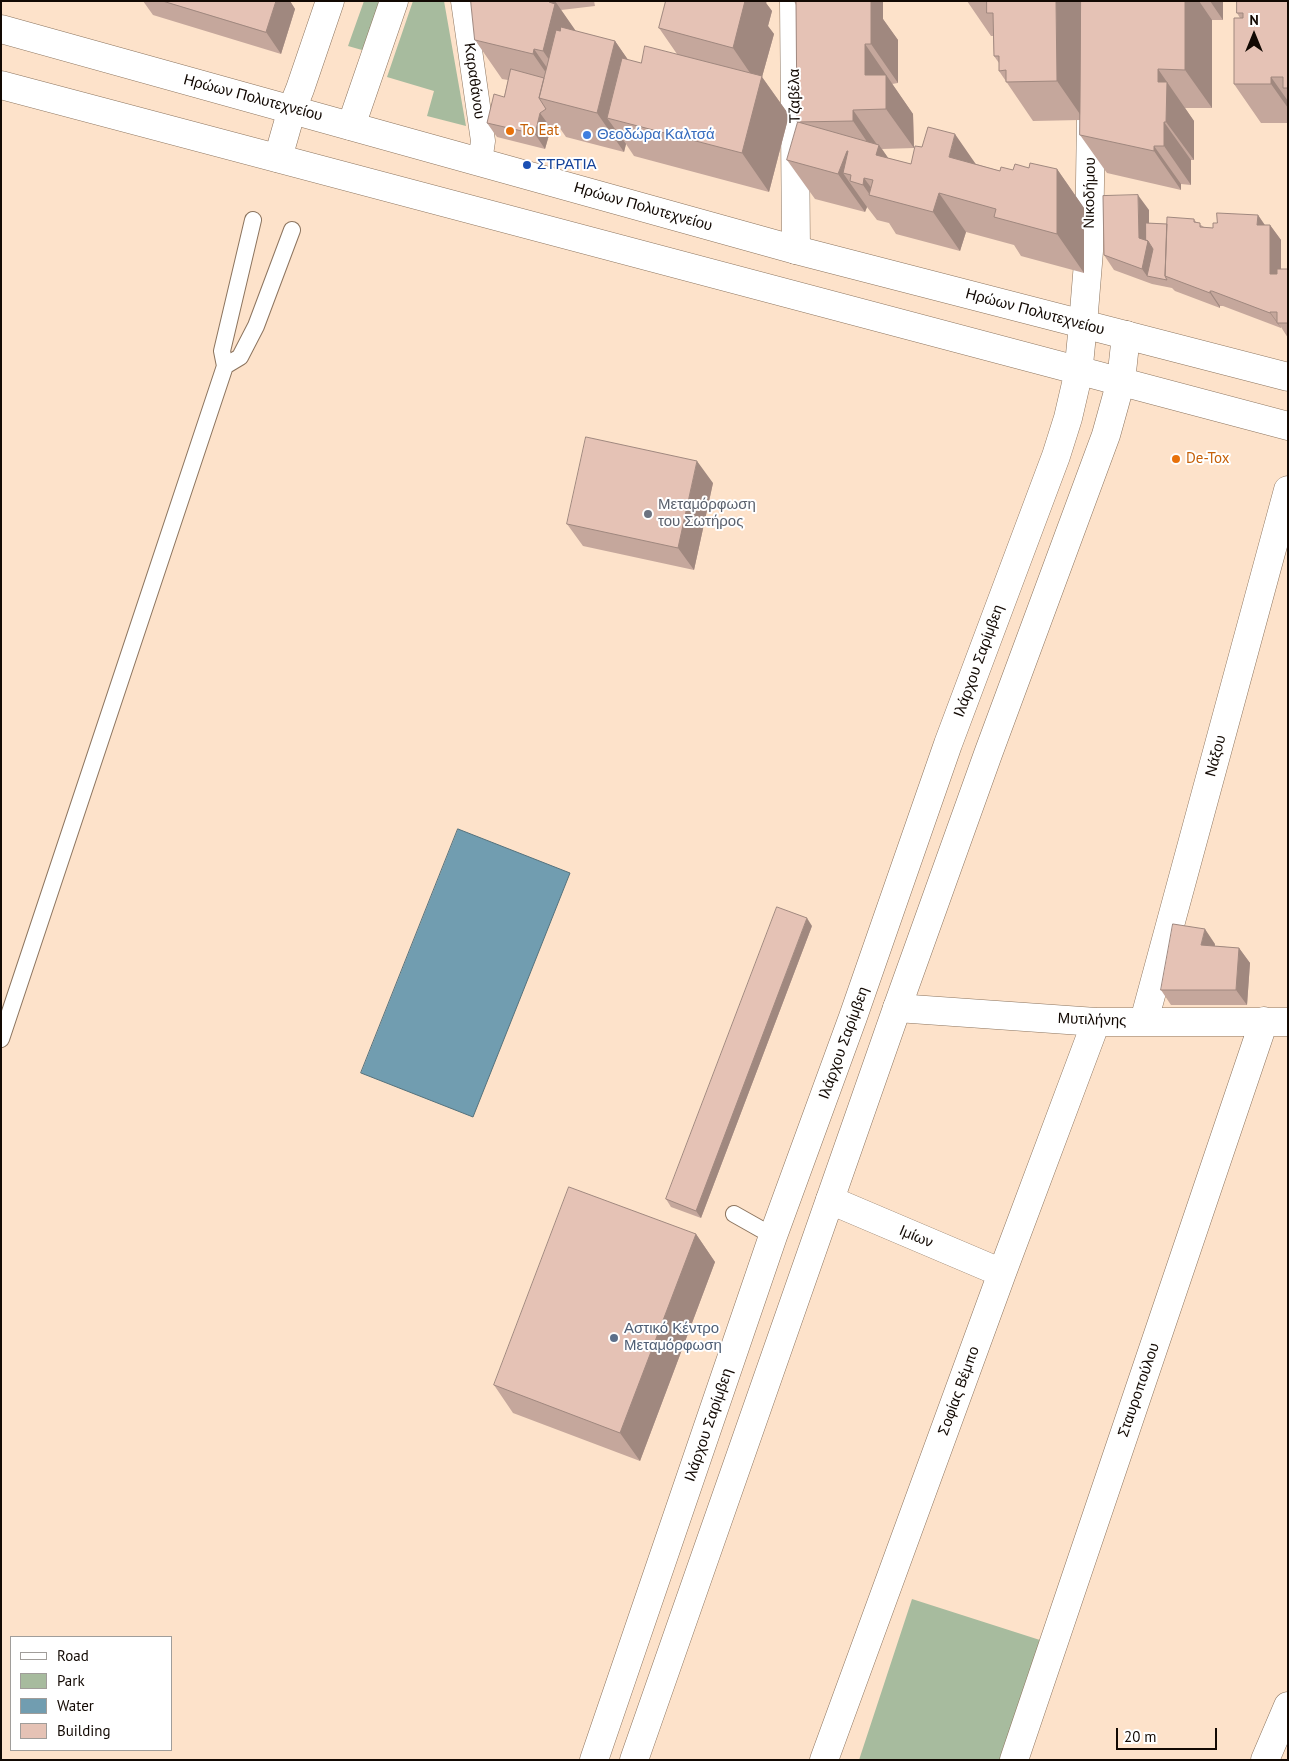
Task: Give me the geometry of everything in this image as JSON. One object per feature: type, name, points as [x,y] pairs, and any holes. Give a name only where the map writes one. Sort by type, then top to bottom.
[{"type":"main road","points":[[278,158],[292,109],[330,1]]},
{"type":"main road","points":[[352,126],[394,1]]},
{"type":"main road","name":"Τζαβέλα","points":[[794,1],[796,250]]},
{"type":"main road","name":"Ηρώων Πολυτεχνείου","points":[[1,29],[796,250],[1288,377]]},
{"type":"main road","points":[[1,85],[1288,426]]},
{"type":"main road","name":"Νικοδήμου","points":[[1083,324],[1089,250],[1091,91]]},
{"type":"main road","name":"Ιλάρχου Σαρίμβεη","points":[[594,1760],[773,1236],[854,1017],[948,744],[1056,456],[1068,418],[1078,370],[1083,324]]},
{"type":"main road","points":[[639,1758],[897,1008],[988,754],[1106,435],[1121,382],[1126,335]]},
{"type":"main road","name":"Νάξου","points":[[1144,1021],[1288,490]]},
{"type":"main road","name":"Μυτιλήνης","points":[[897,1008],[1096,1022],[1276,1021]]},
{"type":"main road","name":"Σταυροπούλου","points":[[1014,1760],[1276,1021]]},
{"type":"main road","name":"Σοφίας Βέμπο","points":[[824,1760],[1096,1022]]},
{"type":"main road","name":"Ιμίων","points":[[830,1200],[1002,1273]]},
{"type":"main road","points":[[1265,1760],[1288,1706]]},
{"type":"street","name":"Καραθάνου","points":[[463,1],[483,141],[480,162]]},
{"type":"lane","points":[[1,1039],[225,366],[222,351],[253,220]]},
{"type":"lane","points":[[225,366],[240,357],[256,326],[292,230]]},
{"type":"lane","points":[[734,1214],[773,1236]]},
{"type":"green space","points":[[364,1],[387,1],[369,52],[348,46]]},
{"type":"green space","points":[[413,1],[444,1],[466,126],[427,116],[434,91],[387,77]]},
{"type":"green space","points":[[912,1599],[1043,1641],[1003,1760],[859,1760]]},
{"type":"water","points":[[458,829],[570,873],[473,1117],[361,1073]]},
{"type":"building","points":[[163,1],[276,1],[266,32]]},
{"type":"building","points":[[471,1],[549,1],[555,4],[543,51],[534,49],[533,54],[475,40]]},
{"type":"building","points":[[666,1],[745,1],[733,48],[659,28]]},
{"type":"building","points":[[794,1],[871,1],[871,44],[865,44],[865,75],[886,75],[886,109],[853,110],[853,121],[797,122],[796,2]]},
{"type":"building","points":[[987,1],[1056,1],[1057,81],[1006,82],[1006,70],[999,71],[999,56],[994,56],[993,13],[987,13]]},
{"type":"building","points":[[1081,1],[1185,1],[1185,70],[1158,69],[1158,82],[1167,82],[1164,146],[1154,146],[1154,151],[1080,135]]},
{"type":"building","points":[[1237,1],[1288,1],[1288,88],[1283,88],[1283,77],[1271,77],[1271,84],[1234,84],[1234,18],[1243,18],[1243,13],[1237,13]]},
{"type":"building","points":[[561,27],[615,41],[597,113],[539,98],[556,30],[560,31]]},
{"type":"building","points":[[645,46],[762,76],[742,153],[607,118],[622,58],[641,63]]},
{"type":"building","points":[[511,69],[544,78],[539,98],[546,109],[540,113],[535,134],[487,123],[494,94],[504,97]]},
{"type":"building","points":[[798,122],[879,145],[876,155],[911,164],[915,146],[922,147],[928,127],[955,134],[949,157],[1000,171],[1001,167],[1013,170],[1015,164],[1029,168],[1030,163],[1057,169],[1057,234],[994,217],[996,209],[939,193],[933,212],[869,195],[873,180],[864,178],[863,185],[850,181],[851,175],[843,173],[848,151],[838,174],[787,160]]},
{"type":"building","points":[[1138,195],[1139,238],[1148,241],[1142,269],[1104,255],[1103,196]]},
{"type":"building","points":[[1217,213],[1258,215],[1257,225],[1270,225],[1270,274],[1277,274],[1277,269],[1288,269],[1288,323],[1277,323],[1277,312],[1270,313],[1165,276],[1167,217],[1194,219],[1194,222],[1200,223],[1200,227],[1213,228],[1213,223],[1217,223]]},
{"type":"building","points":[[1146,223],[1167,224],[1165,276],[1167,280],[1147,276],[1153,249],[1146,240]]},
{"type":"building","name":"Μεταμόρφωση του Σωτήρος","points":[[586,437],[697,461],[678,548],[567,524]]},
{"type":"building","points":[[777,907],[807,918],[696,1211],[666,1199]]},
{"type":"building","points":[[1173,924],[1205,929],[1201,945],[1239,948],[1236,990],[1161,990]]},
{"type":"building","name":"Αστικό Κέντρο Μεταμόρφωση","points":[[569,1187],[696,1234],[620,1433],[494,1385]]},
{"type":"place","name":"To Eat","points":[[510,131]]},
{"type":"place","name":"Θεοδώρα Καλτσά","points":[[587,135]]},
{"type":"place","name":"ΣΤΡΑΤΙΑ","points":[[527,165]]},
{"type":"place","name":"De-Tox","points":[[1176,459]]},
{"type":"place","name":"Μεταμόρφωση του Σωτήρος","points":[[648,514]]},
{"type":"place","name":"Αστικό Κέντρο Μεταμόρφωση","points":[[614,1338]]}]
